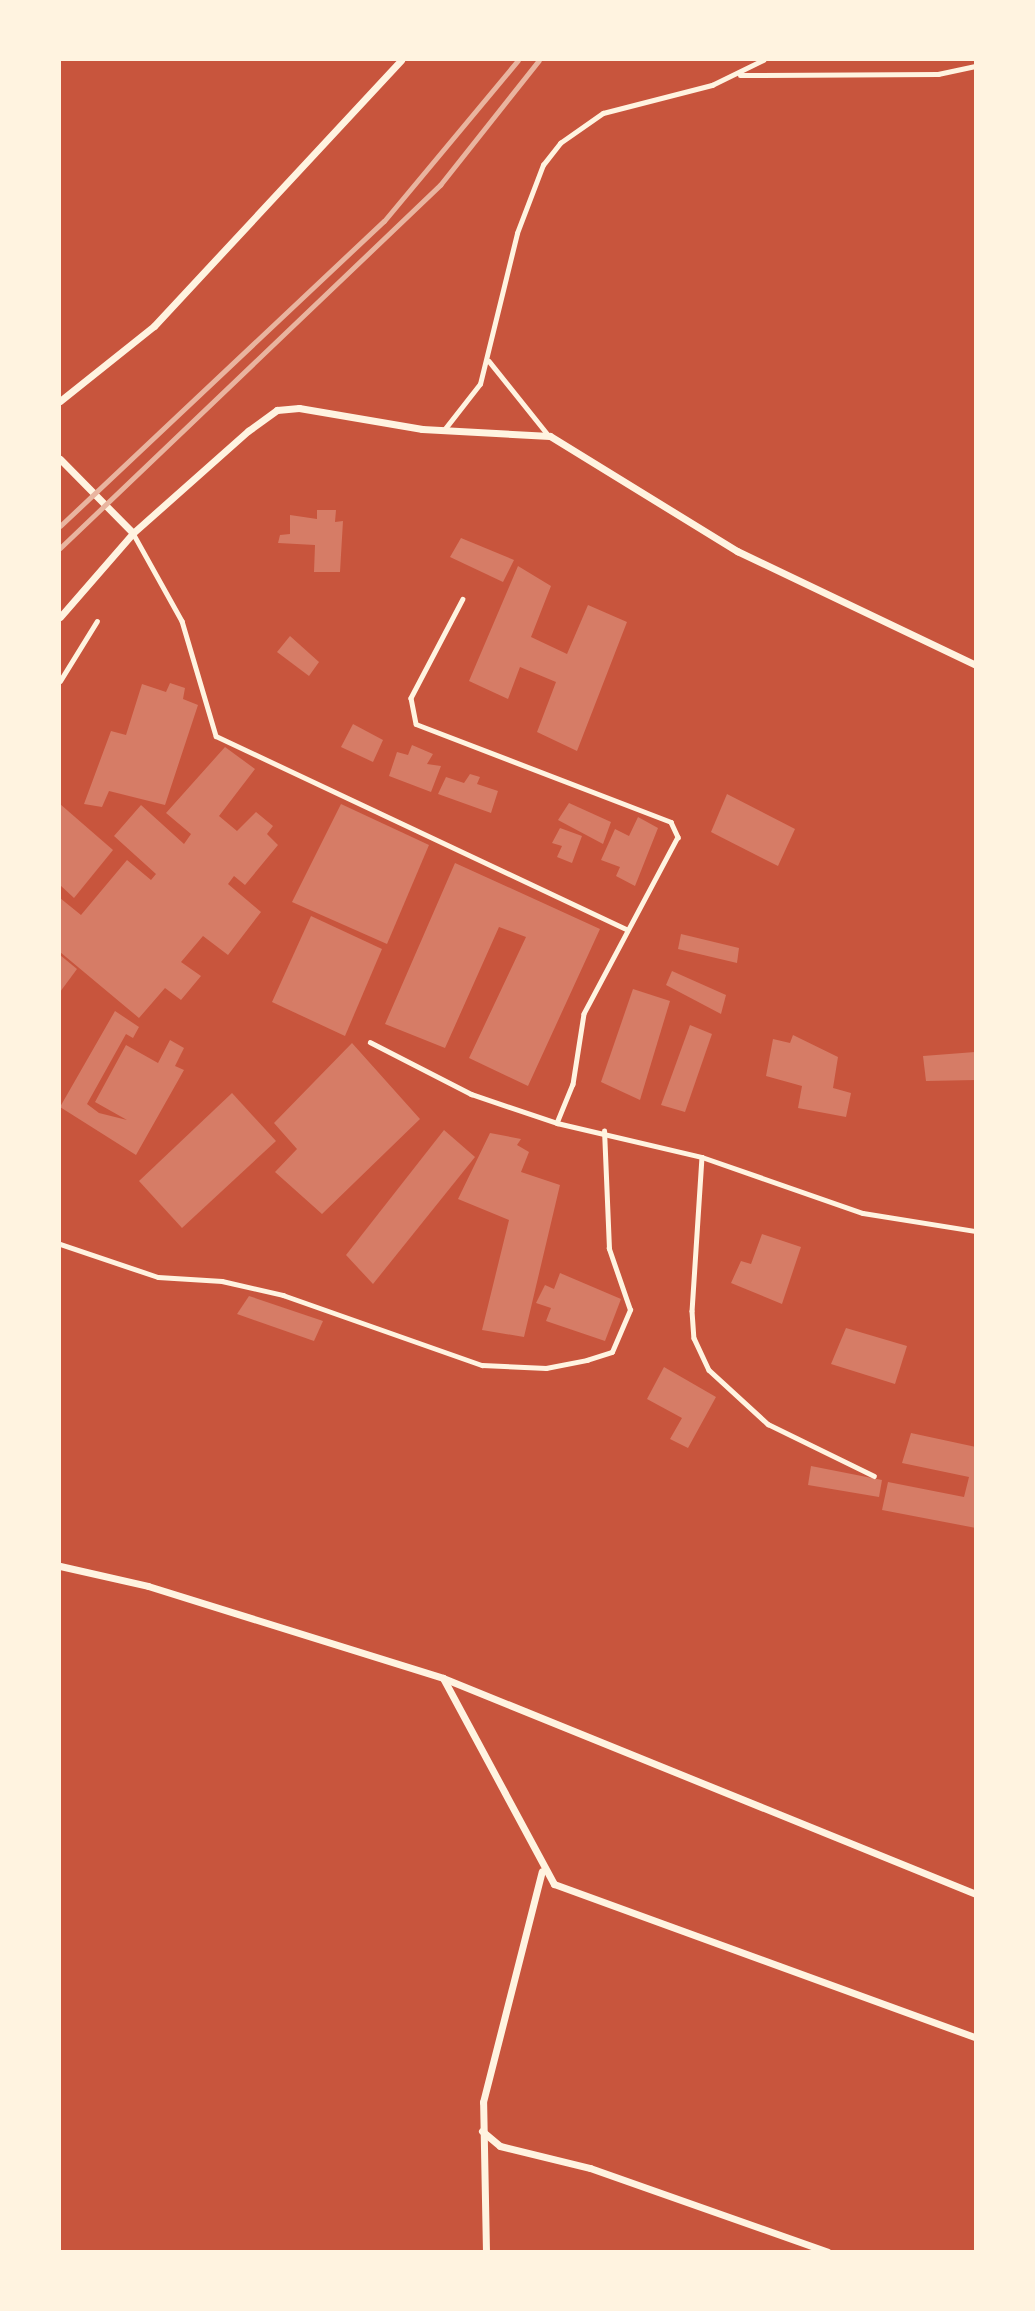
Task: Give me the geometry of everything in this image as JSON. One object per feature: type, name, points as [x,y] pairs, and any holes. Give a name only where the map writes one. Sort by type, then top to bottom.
[{"type":"street","points":[[60,401],[154,327],[401,60]]},
{"type":"street","points":[[60,617],[133,533],[276,410],[444,431],[550,436],[737,551],[975,665]]},
{"type":"street","points":[[60,459],[133,533]]},
{"type":"street","points":[[60,1566],[148,1586],[443,1678],[975,1894]]},
{"type":"street","points":[[443,1678],[542,1871],[568,1892],[724,1942],[975,2038]]},
{"type":"street","points":[[486,2252],[483,2102],[542,1871]]},
{"type":"street","points":[[482,2131],[500,2146],[590,2168],[828,2252]]},
{"type":"lane","points":[[739,75],[763,60]]},
{"type":"lane","points":[[444,431],[471,403],[488,360],[517,233],[543,165],[560,143],[603,113],[739,75],[938,75],[975,66]]},
{"type":"lane","points":[[488,360],[550,436]]},
{"type":"lane","points":[[133,533],[182,621],[216,736],[626,929]]},
{"type":"lane","points":[[463,599],[411,698],[412,718],[671,822],[678,844],[626,929],[584,1014],[573,1084],[558,1122]]},
{"type":"lane","points":[[60,681],[97,621]]},
{"type":"lane","points":[[370,1042],[471,1094],[558,1122],[604,1131],[702,1157],[863,1213],[975,1231]]},
{"type":"lane","points":[[60,1244],[158,1277],[222,1281],[283,1295],[482,1365],[546,1368],[587,1360],[612,1352],[629,1310],[609,1249],[604,1131]]},
{"type":"lane","points":[[702,1157],[692,1311],[694,1338],[709,1370],[768,1424],[874,1476]]},
{"type":"building","points":[[317,510],[336,510],[335,522],[343,521],[340,572],[314,572],[315,545],[278,543],[280,535],[290,534],[290,515],[317,519]]},
{"type":"building","points":[[461,538],[514,560],[503,582],[450,557]]},
{"type":"building","points":[[518,566],[551,586],[531,637],[567,654],[588,605],[627,622],[577,751],[537,732],[556,682],[520,667],[508,699],[469,681]]},
{"type":"building","points":[[290,636],[319,662],[309,676],[277,652]]},
{"type":"building","points":[[170,683],[185,688],[183,699],[198,705],[165,805],[109,791],[102,807],[84,804],[111,731],[126,735],[142,684],[166,692]]},
{"type":"building","points":[[353,724],[383,740],[373,762],[341,747]]},
{"type":"building","points":[[412,745],[433,754],[427,764],[441,766],[431,792],[389,776],[397,752],[408,755]]},
{"type":"building","points":[[225,747],[255,769],[219,816],[237,831],[256,812],[273,826],[267,834],[278,845],[245,885],[234,876],[228,884],[261,912],[228,955],[203,936],[181,962],[201,976],[181,1000],[165,988],[139,1018],[60,952],[60,898],[81,915],[127,860],[151,880],[156,874],[114,836],[141,805],[184,844],[191,834],[166,813]]},
{"type":"building","points":[[470,774],[480,777],[477,784],[498,791],[491,813],[438,794],[446,777],[464,783]]},
{"type":"building","points":[[727,794],[795,829],[778,866],[711,832]]},
{"type":"building","points":[[569,803],[611,822],[603,844],[558,820]]},
{"type":"building","points":[[60,804],[113,850],[74,898],[60,885]]},
{"type":"building","points":[[341,804],[429,845],[387,944],[292,902]]},
{"type":"building","points":[[638,817],[658,828],[635,886],[616,876],[620,867],[601,860],[615,829],[629,836]]},
{"type":"building","points":[[560,828],[582,836],[572,863],[557,857],[562,846],[552,843]]},
{"type":"building","points":[[455,863],[600,929],[528,1086],[469,1058],[526,937],[499,927],[445,1048],[385,1024]]},
{"type":"building","points":[[311,916],[382,949],[345,1036],[272,1002]]},
{"type":"building","points":[[681,934],[739,948],[737,963],[678,949]]},
{"type":"building","points":[[60,955],[77,969],[60,992]]},
{"type":"building","points":[[672,971],[726,995],[721,1014],[666,985]]},
{"type":"building","points":[[633,989],[670,1001],[640,1100],[601,1082]]},
{"type":"building","points":[[115,1011],[139,1027],[133,1038],[126,1034],[87,1104],[99,1113],[127,1120],[95,1102],[126,1045],[158,1063],[170,1040],[184,1048],[175,1066],[184,1070],[136,1155],[60,1107]]},
{"type":"building","points":[[690,1025],[712,1034],[685,1112],[661,1105]]},
{"type":"building","points":[[793,1035],[838,1057],[833,1088],[851,1093],[846,1117],[798,1108],[802,1086],[766,1076],[773,1039],[790,1043]]},
{"type":"building","points":[[352,1043],[420,1119],[322,1214],[275,1172],[297,1149],[274,1123]]},
{"type":"building","points":[[975,1052],[976,1080],[926,1081],[923,1056]]},
{"type":"building","points":[[232,1093],[276,1141],[182,1228],[139,1181]]},
{"type":"building","points":[[444,1130],[475,1157],[373,1284],[346,1255]]},
{"type":"building","points":[[490,1133],[521,1139],[517,1145],[529,1152],[521,1172],[560,1185],[524,1337],[482,1330],[509,1220],[458,1199]]},
{"type":"building","points":[[762,1234],[801,1247],[782,1304],[731,1283],[741,1261],[751,1264]]},
{"type":"building","points":[[560,1273],[621,1299],[605,1341],[546,1321],[551,1308],[536,1303],[545,1285],[554,1289]]},
{"type":"building","points":[[249,1296],[323,1321],[314,1341],[237,1314]]},
{"type":"building","points":[[846,1328],[907,1346],[895,1384],[831,1364]]},
{"type":"building","points":[[664,1367],[716,1397],[688,1448],[670,1439],[682,1418],[647,1399]]},
{"type":"building","points":[[911,1433],[976,1447],[976,1528],[882,1510],[888,1482],[964,1497],[969,1477],[902,1463]]},
{"type":"building","points":[[811,1466],[882,1480],[879,1497],[808,1485]]},
{"type":"railway","points":[[60,526],[384,221],[518,60]]},
{"type":"railway","points":[[60,548],[440,185],[539,60]]}]
